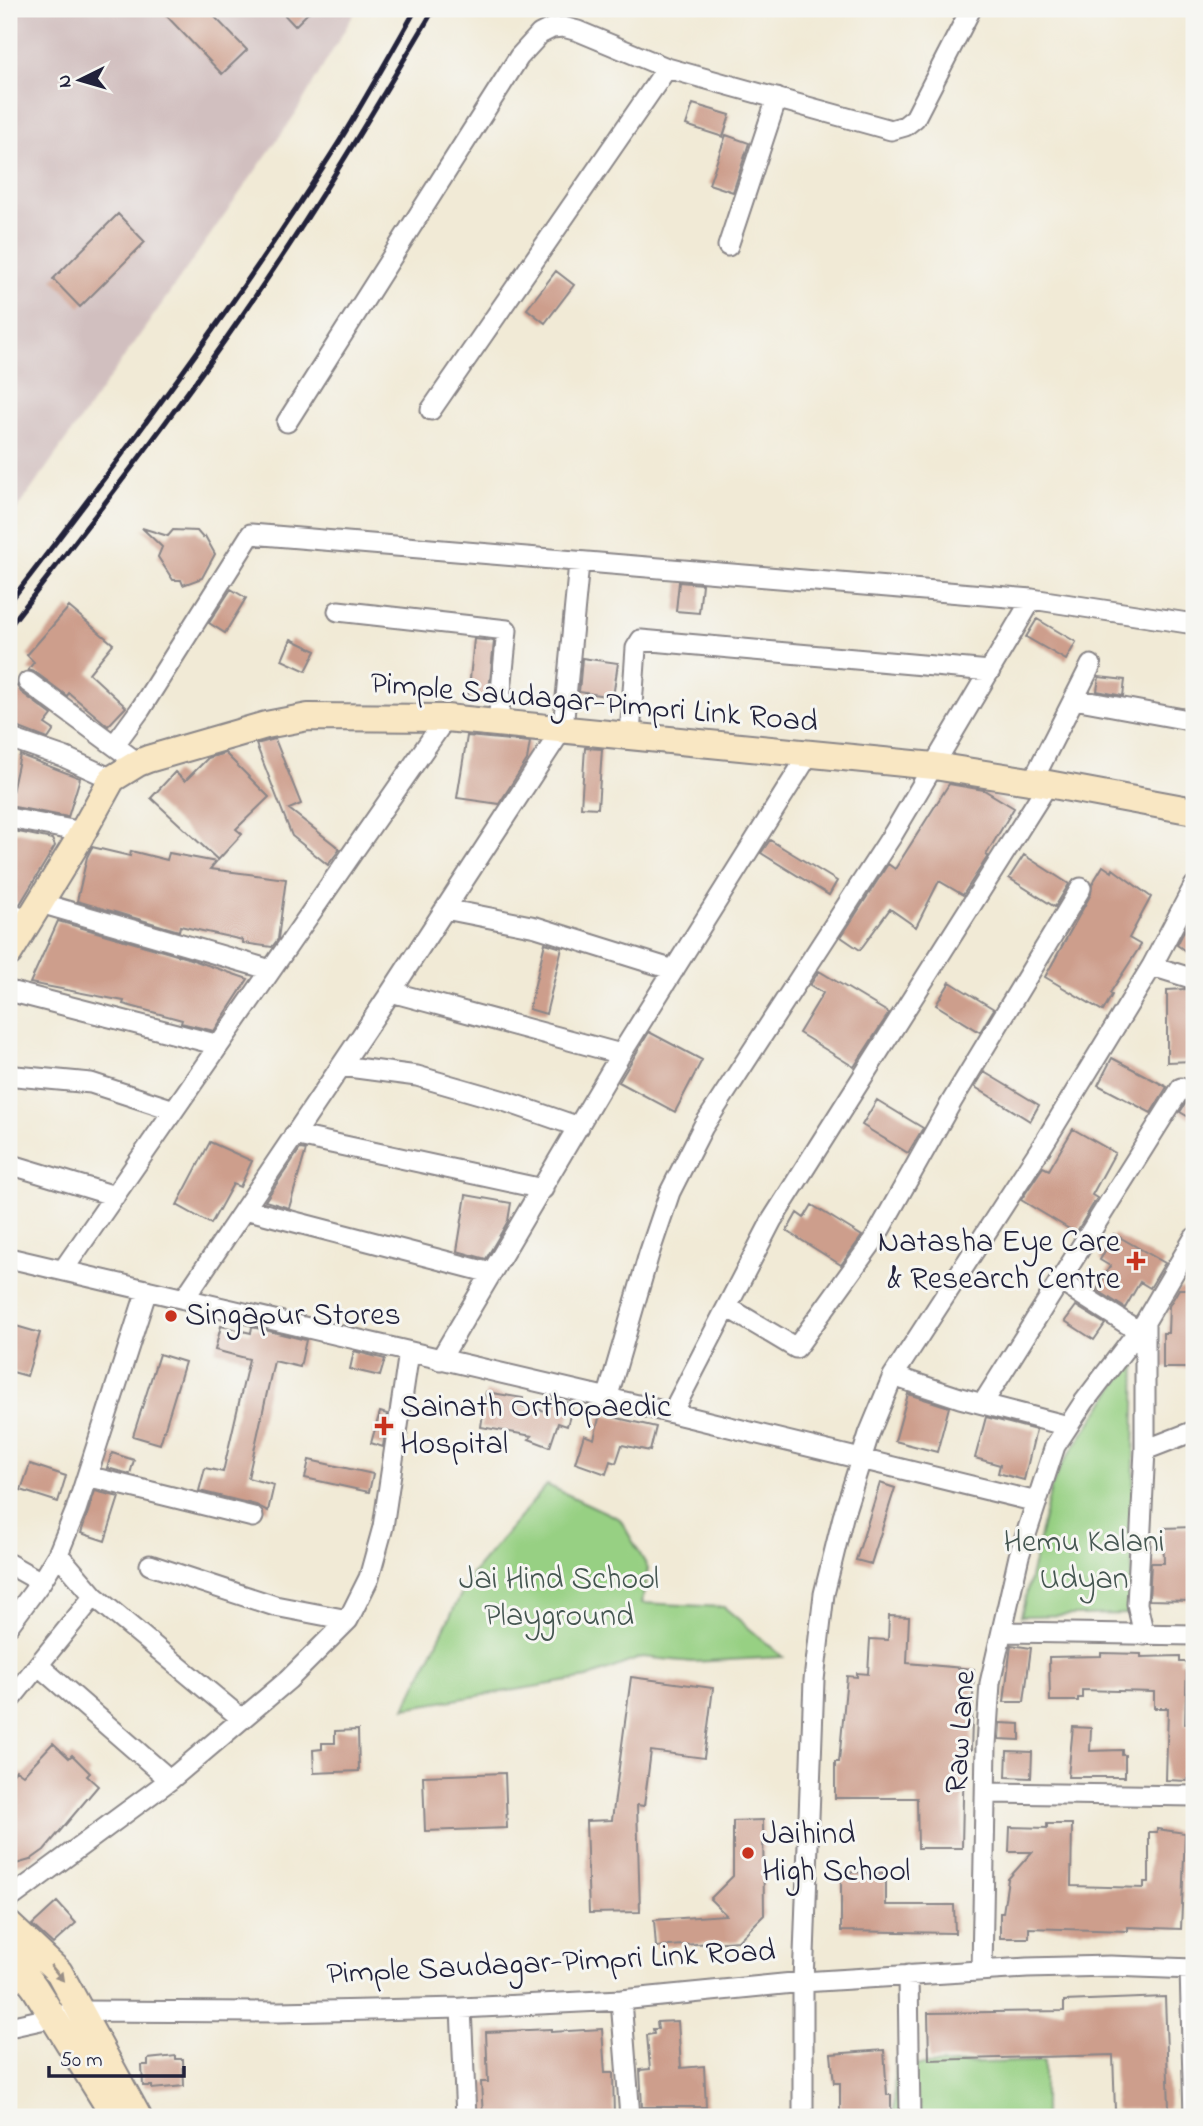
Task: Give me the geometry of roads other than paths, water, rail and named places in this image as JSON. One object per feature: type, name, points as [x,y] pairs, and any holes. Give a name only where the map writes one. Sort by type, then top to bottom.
[{"type":"street","points":[[287,422],[530,43],[552,28],[564,27],[578,31],[667,68],[891,130],[905,126],[915,118],[971,9]]},
{"type":"street","points":[[431,410],[667,68]]},
{"type":"street","points":[[728,246],[777,98]]},
{"type":"street","points":[[115,744],[147,699],[251,534],[1032,599],[1194,624]]},
{"type":"street","points":[[184,1299],[391,992],[563,728],[579,563]]},
{"type":"street","points":[[607,1399],[666,1204],[698,1138],[934,766],[1032,599]]},
{"type":"street","points":[[338,611],[507,630],[498,722]]},
{"type":"street","points":[[630,735],[636,648],[641,640],[990,671]]},
{"type":"street","points":[[672,1413],[772,1220],[1040,783],[1091,664]]},
{"type":"street","points":[[28,682],[138,762]]},
{"type":"street","points":[[1074,699],[1194,722]]},
{"type":"street","name":"Pimple Saudagar-Pimpri Link Road","points":[[9,953],[26,912],[83,832],[113,779],[138,762],[267,725],[308,717],[446,718],[498,722],[934,766],[1194,811]]},
{"type":"street","points":[[63,1270],[446,718]]},
{"type":"street","points":[[9,738],[64,757],[113,779]]},
{"type":"street","points":[[440,1360],[621,1054],[809,754]]},
{"type":"street","points":[[9,818],[83,832]]},
{"type":"street","name":"Pimple Saudagar-Pimpri Link Road","points":[[9,2027],[80,2011],[279,2012],[461,2008],[621,2000],[803,1982],[810,1754],[817,1653],[824,1594],[842,1517],[861,1460],[893,1376],[1044,1143],[1152,966],[1194,886]]},
{"type":"street","points":[[727,1307],[796,1348],[874,1240],[952,1101],[1081,888]]},
{"type":"street","points":[[445,909],[537,927],[674,970]]},
{"type":"street","points":[[26,912],[271,970]]},
{"type":"street","points":[[1152,966],[1194,979]]},
{"type":"street","points":[[9,991],[219,1045]]},
{"type":"street","points":[[391,992],[621,1054]]},
{"type":"street","points":[[341,1066],[417,1076],[504,1101],[579,1127]]},
{"type":"street","points":[[9,1073],[16,1076],[91,1083],[174,1110]]},
{"type":"street","points":[[984,1403],[1181,1088]]},
{"type":"street","points":[[295,1135],[543,1189]]},
{"type":"street","points":[[9,1164],[115,1196]]},
{"type":"street","points":[[245,1209],[491,1273]]},
{"type":"street","name":"Raw Lane","points":[[982,1970],[986,1745],[990,1683],[1004,1632],[1019,1556],[1055,1446],[1142,1327],[1194,1238]]},
{"type":"street","points":[[9,1258],[672,1413],[1037,1502]]},
{"type":"street","points":[[1060,1281],[1142,1327],[1145,1450],[1137,1604],[1144,1635]]},
{"type":"street","points":[[9,1625],[58,1554],[76,1510],[147,1290]]},
{"type":"street","points":[[9,1899],[170,1780],[288,1680],[348,1620],[369,1578],[383,1527],[409,1352]]},
{"type":"street","points":[[893,1376],[960,1398],[1068,1426]]},
{"type":"street","points":[[1145,1450],[1194,1431]]},
{"type":"street","points":[[87,1476],[253,1517]]},
{"type":"street","points":[[58,1554],[94,1597],[242,1719]]},
{"type":"street","points":[[9,1564],[41,1582]]},
{"type":"street","points":[[150,1565],[275,1606],[348,1620]]},
{"type":"street","points":[[9,1701],[94,1597]]},
{"type":"street","points":[[1004,1632],[1194,1635]]},
{"type":"street","points":[[38,1665],[170,1780]]},
{"type":"street","points":[[986,1793],[1194,1796]]},
{"type":"street","points":[[9,1925],[59,1972],[138,2117]]},
{"type":"street","points":[[9,1953],[54,2017],[115,2117]]},
{"type":"street","points":[[803,2117],[803,1982],[982,1970],[1110,1966],[1192,1969],[1194,2117]]},
{"type":"street","points":[[908,1975],[910,2117]]},
{"type":"street","points":[[621,2000],[630,2117]]},
{"type":"street","points":[[461,2008],[466,2117]]},
{"type":"railway","points":[[9,603],[221,319],[339,142],[416,9]]},
{"type":"railway","points":[[9,627],[144,451],[242,316],[335,173],[434,9]]},
{"type":"place","name":"Natasha Eye Care & Research Centre","points":[[1136,1261]]},
{"type":"place","name":"Singapur Stores","points":[[171,1316]]},
{"type":"place","name":"Sainath Orthopaedic Hospital","points":[[384,1426]]},
{"type":"place","name":"Jaihind High School","points":[[748,1853]]},
{"type":"park label","name":"Hemu Kalani Udyan","points":[[1084,1562]]},
{"type":"park label","name":"Jai Hind School Playground","points":[[559,1598]]}]
